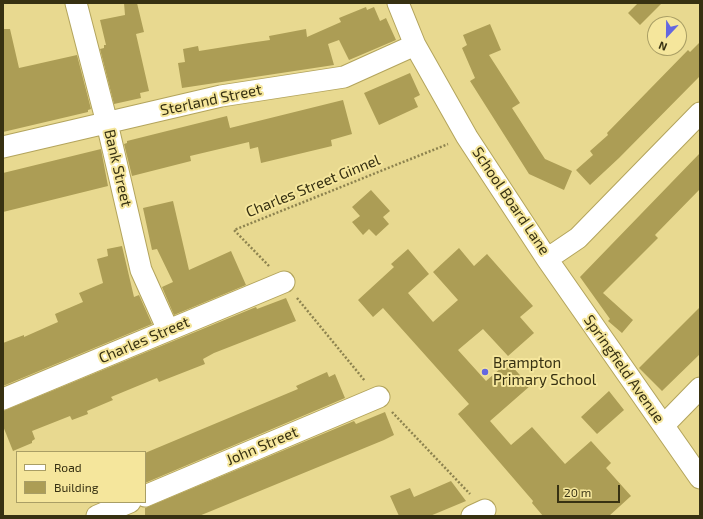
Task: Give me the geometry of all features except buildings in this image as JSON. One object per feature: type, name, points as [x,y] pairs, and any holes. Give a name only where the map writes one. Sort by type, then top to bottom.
[{"type":"street","name":"Bank Street","points":[[76,3],[108,123],[141,270],[168,330]]},
{"type":"street","name":"School Board Lane","points":[[398,3],[415,45],[467,137],[548,259],[578,238],[700,113]]},
{"type":"street","name":"Sterland Street","points":[[3,147],[221,96],[344,77],[415,45]]},
{"type":"street","name":"Springfield Avenue","points":[[548,259],[700,478]]},
{"type":"street","name":"Charles Street","points":[[3,399],[284,282]]},
{"type":"street","points":[[664,425],[700,388]]},
{"type":"street","name":"John Street","points":[[146,496],[379,397]]},
{"type":"street","points":[[96,516],[128,503]]},
{"type":"path","name":"Charles Street Ginnel","points":[[284,282],[234,230],[467,137]]},
{"type":"place","name":"Brampton Primary School","points":[[485,372]]}]
